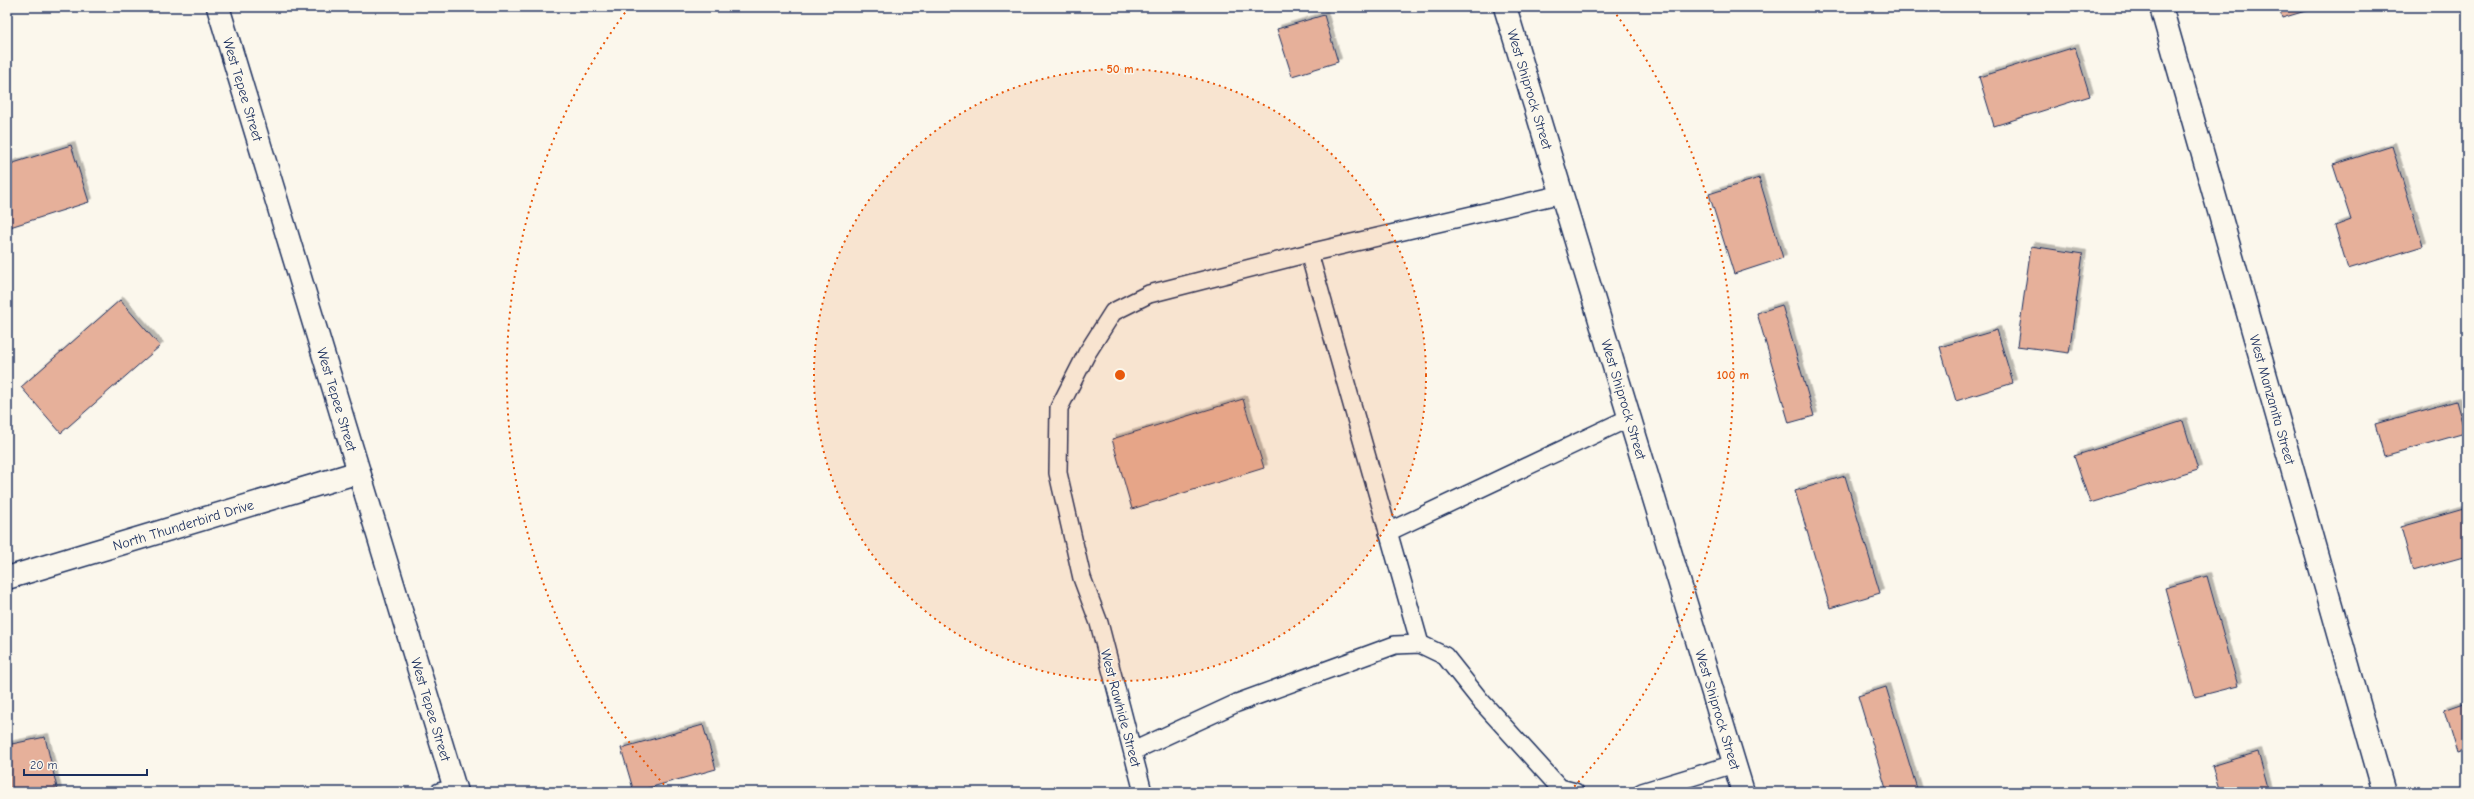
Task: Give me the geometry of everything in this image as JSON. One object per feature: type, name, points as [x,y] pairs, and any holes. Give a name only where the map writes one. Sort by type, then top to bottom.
[{"type":"street","name":"West Tepee Street","points":[[218,7],[359,472],[450,791]]},
{"type":"street","name":"West Shiprock Street","points":[[1505,7],[1743,792]]},
{"type":"street","name":"West Manzanita Street","points":[[2161,7],[2384,792]]},
{"type":"street","name":"North Thunderbird Drive","points":[[7,578],[359,472]]},
{"type":"lane","name":"West Rawhide Street","points":[[1143,792],[1099,623],[1082,578],[1058,474],[1059,408],[1087,353],[1113,312],[1149,294],[1309,253],[1562,194]]},
{"type":"lane","points":[[1309,253],[1420,644]]},
{"type":"lane","points":[[1388,532],[1629,418]]},
{"type":"lane","points":[[1132,751],[1251,698],[1395,645],[1420,644],[1445,656],[1480,700],[1560,788],[1575,792]]},
{"type":"lane","points":[[1642,792],[1734,764]]},
{"type":"building","points":[[1266,7],[1281,7],[1267,11]]},
{"type":"building","points":[[2279,7],[2319,7],[2282,18]]},
{"type":"building","points":[[1324,15],[1338,62],[1292,76],[1277,29]]},
{"type":"building","points":[[2075,47],[2090,96],[1994,126],[1979,77]]},
{"type":"building","points":[[71,145],[89,202],[7,228],[7,165]]},
{"type":"building","points":[[2392,146],[2423,246],[2348,269],[2335,226],[2351,220],[2333,165]]},
{"type":"building","points":[[1759,178],[1783,258],[1734,274],[1709,194]]},
{"type":"building","points":[[2031,246],[2083,254],[2069,353],[2017,346]]},
{"type":"building","points":[[120,300],[160,346],[61,433],[21,387]]},
{"type":"building","points":[[1782,305],[1814,416],[1789,423],[1757,313]]},
{"type":"building","points":[[1997,330],[2013,383],[1956,401],[1940,347]]},
{"type":"building","points":[[1243,399],[1264,468],[1132,509],[1112,439]]},
{"type":"building","points":[[2456,401],[2465,433],[2384,456],[2375,424]]},
{"type":"building","points":[[2183,421],[2198,470],[2090,503],[2074,456]]},
{"type":"building","points":[[1845,476],[1880,593],[1830,608],[1795,491]]},
{"type":"building","points":[[2467,508],[2467,556],[2413,571],[2401,527]]},
{"type":"building","points":[[2207,576],[2238,686],[2195,697],[2165,588]]},
{"type":"building","points":[[1886,687],[1918,792],[1887,792],[1858,696]]},
{"type":"building","points":[[2467,702],[2467,750],[2457,753],[2444,710]]},
{"type":"building","points":[[703,725],[716,769],[634,792],[621,748]]},
{"type":"building","points":[[45,737],[58,792],[7,792],[7,745]]},
{"type":"building","points":[[2258,752],[2269,792],[2220,792],[2212,766]]}]
